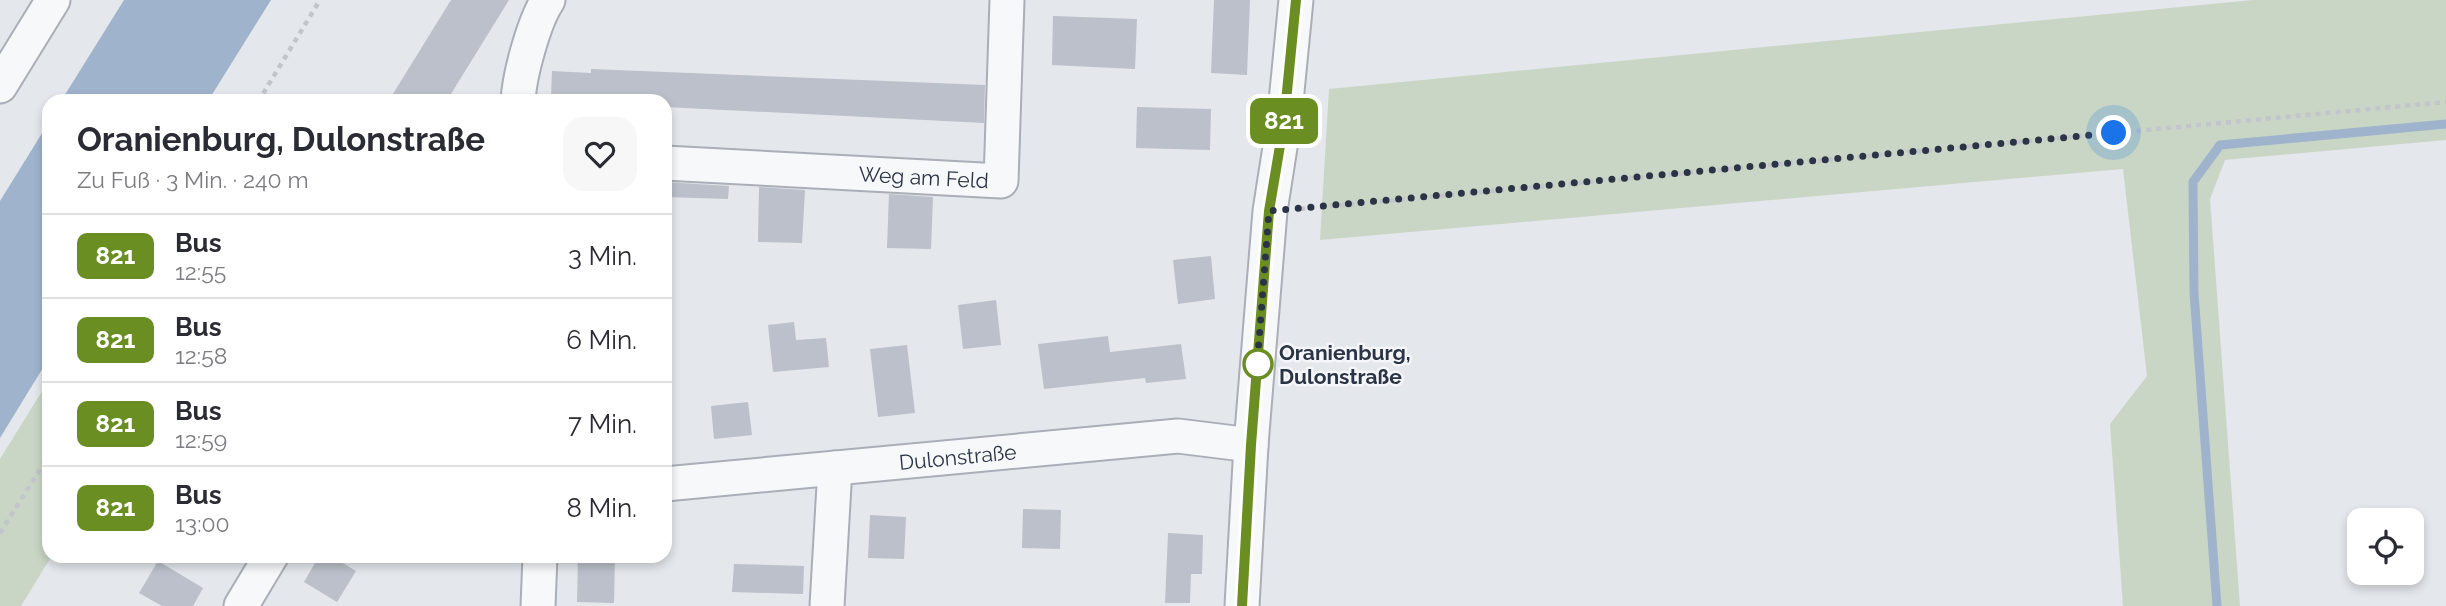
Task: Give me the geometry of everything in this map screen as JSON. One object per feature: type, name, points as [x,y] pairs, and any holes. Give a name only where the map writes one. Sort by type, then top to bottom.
[{"type":"street","points":[[0,86],[53,0]]},
{"type":"street","points":[[519,94],[527,54],[548,0]]},
{"type":"street","name":"Weg am Feld","points":[[672,163],[1001,181],[1007,0]]},
{"type":"street","points":[[1242,606],[1269,211],[1284,122],[1296,0]]},
{"type":"street","name":"Dulonstraße","points":[[672,483],[1178,436],[1251,445]]},
{"type":"street","points":[[827,606],[835,468]]},
{"type":"street","points":[[240,606],[267,563]]},
{"type":"street","points":[[538,606],[540,563]]},
{"type":"path","points":[[263,94],[320,0]]},
{"type":"path","points":[[1269,211],[2446,102]]},
{"type":"path","points":[[0,533],[42,466]]},
{"type":"green space","points":[[2253,0],[2446,0],[2446,140],[2225,160],[2210,199],[2240,606],[2123,606],[2110,424],[2147,376],[2123,169],[1320,240],[1329,89]]},
{"type":"green space","points":[[42,391],[42,563],[47,563],[21,606],[0,606],[0,459]]},
{"type":"water","points":[[124,0],[271,0],[212,94],[65,94]]},
{"type":"water","points":[[42,133],[42,369],[0,438],[0,201]]},
{"type":"building","points":[[451,0],[509,0],[451,94],[393,94]]},
{"type":"building","points":[[1214,0],[1250,0],[1247,75],[1211,73]]},
{"type":"building","points":[[1053,16],[1137,19],[1135,69],[1052,65]]},
{"type":"building","points":[[591,69],[985,85],[984,123],[672,107],[672,94],[551,94],[552,71],[591,73]]},
{"type":"building","points":[[1137,107],[1211,109],[1210,150],[1136,148]]},
{"type":"building","points":[[672,182],[729,186],[728,199],[672,197]]},
{"type":"building","points":[[759,187],[805,190],[802,243],[758,242]]},
{"type":"building","points":[[889,194],[933,197],[931,249],[887,248]]},
{"type":"building","points":[[1211,256],[1215,299],[1178,304],[1173,260]]},
{"type":"building","points":[[996,300],[1001,345],[963,349],[958,305]]},
{"type":"building","points":[[794,322],[796,340],[826,338],[829,367],[773,372],[768,325]]},
{"type":"building","points":[[1108,336],[1110,352],[1181,344],[1186,379],[1146,383],[1145,378],[1044,389],[1038,344]]},
{"type":"building","points":[[907,345],[915,413],[878,417],[870,349]]},
{"type":"building","points":[[748,402],[752,435],[714,439],[711,406]]},
{"type":"building","points":[[1023,509],[1061,510],[1060,549],[1022,548]]},
{"type":"building","points":[[870,515],[906,517],[904,559],[868,558]]},
{"type":"building","points":[[1168,533],[1203,535],[1202,574],[1191,574],[1190,603],[1165,603]]},
{"type":"building","points":[[157,563],[161,563],[203,588],[193,606],[162,606],[139,593]]},
{"type":"building","points":[[315,563],[343,563],[356,571],[337,602],[304,582]]},
{"type":"building","points":[[578,563],[615,563],[614,603],[577,602]]},
{"type":"building","points":[[734,564],[804,566],[803,594],[732,592]]},
{"type":"waterway","points":[[2217,606],[2194,293],[2193,182],[2220,145],[2446,124]]},
{"type":"bus line","name":"821","points":[[1242,606],[1269,211],[1284,122],[1296,0]]},
{"type":"place","name":"Oranienburg, Dulonstraße","points":[[1258,364]]},
{"type":"route","points":[[1258,364],[1257,367],[1269,211],[2114,133]]}]
